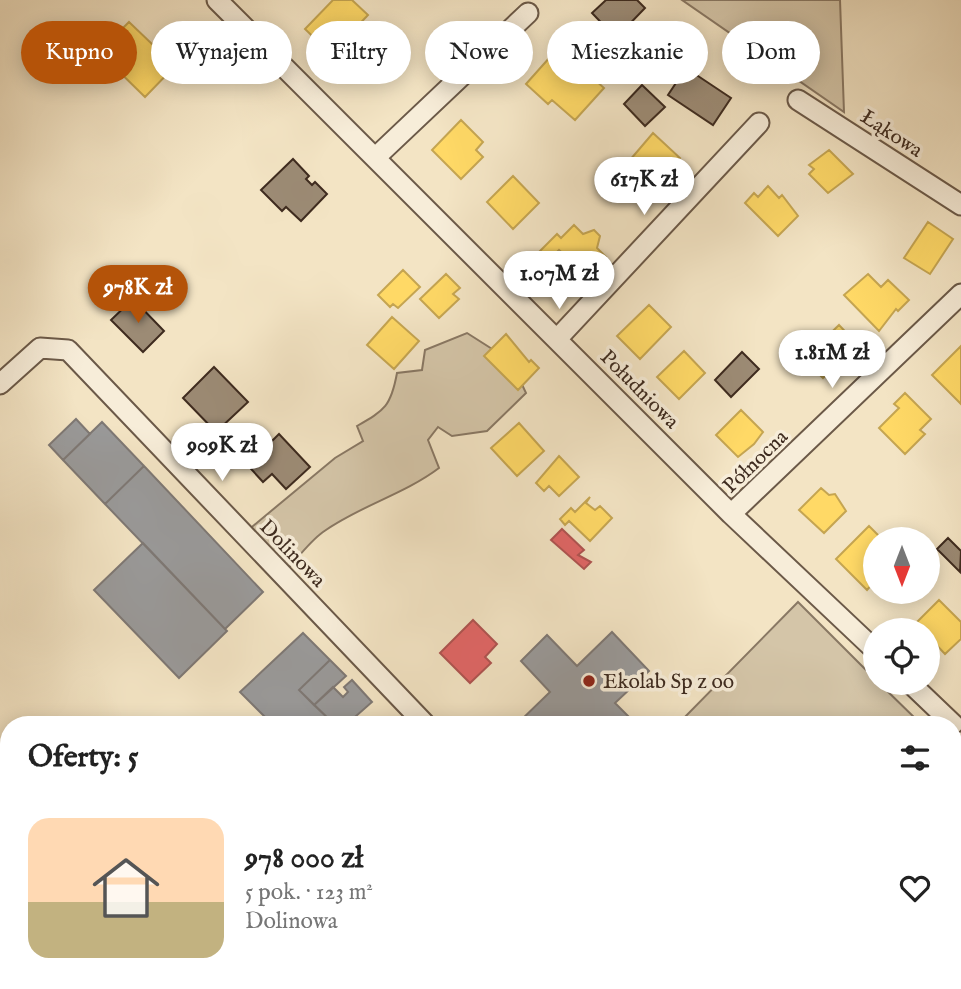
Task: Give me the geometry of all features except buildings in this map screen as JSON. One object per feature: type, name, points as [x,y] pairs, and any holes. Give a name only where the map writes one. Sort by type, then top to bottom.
[{"type":"street","name":"Południowa","points":[[217,0],[732,514],[863,639]]},
{"type":"street","points":[[376,157],[528,13]]},
{"type":"street","name":"Łąkowa","points":[[798,100],[961,205]]},
{"type":"street","points":[[558,338],[759,123]]},
{"type":"street","name":"Północna","points":[[732,514],[961,294]]},
{"type":"street","name":"Dolinowa","points":[[0,384],[40,348],[68,350],[417,716]]},
{"type":"street","points":[[923,695],[945,716]]},
{"type":"shaded area","points":[[682,0],[840,0],[844,112],[804,84],[820,84],[820,21],[722,21],[722,28]]},
{"type":"shaded area","points":[[467,333],[511,361],[526,393],[487,431],[452,436],[438,427],[428,440],[439,468],[411,486],[323,532],[285,572],[247,531],[335,458],[363,441],[357,426],[385,406],[392,393],[397,373],[422,370],[425,350]]},
{"type":"shaded area","points":[[798,602],[863,667],[863,695],[891,695],[913,716],[686,716]]},
{"type":"place","name":"Ekolab Sp z oo","points":[[589,681]]}]
